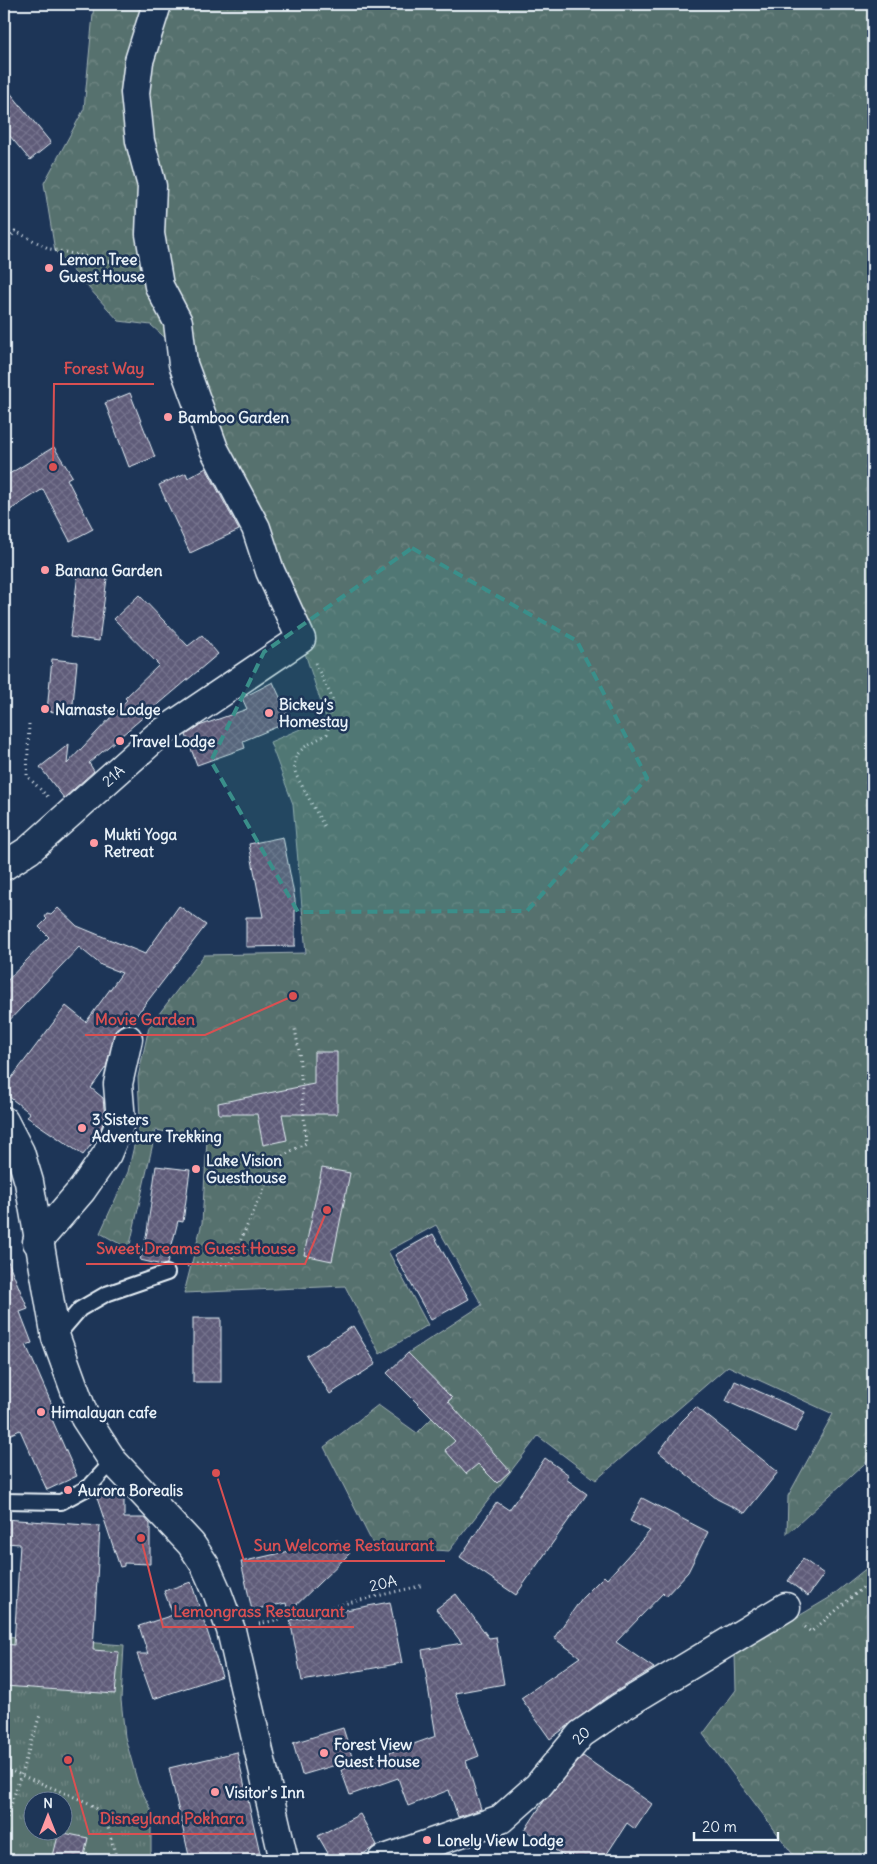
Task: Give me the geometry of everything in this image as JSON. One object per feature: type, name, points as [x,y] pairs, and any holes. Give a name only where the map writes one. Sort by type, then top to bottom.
[{"type":"street","points":[[157,4],[139,61],[135,92],[140,141],[152,186],[150,234],[159,286],[178,322],[182,364],[214,449],[256,528],[270,571],[301,638]]},
{"type":"street","name":"21A","points":[[4,866],[29,850],[157,736],[301,638]]},
{"type":"street","points":[[37,1242],[82,1190],[107,1154],[121,1121],[118,1084],[128,1039]]},
{"type":"street","points":[[4,1121],[20,1152],[29,1182],[37,1242],[56,1338],[85,1418],[113,1461],[191,1544],[209,1574],[231,1630],[284,1860]]},
{"type":"street","name":"20","points":[[382,1860],[501,1819],[538,1786],[581,1734],[619,1708],[786,1607]]},
{"type":"lane","points":[[56,1338],[80,1309],[106,1294],[167,1273]]},
{"type":"lane","points":[[4,1501],[61,1502],[89,1487],[113,1461]]},
{"type":"path","points":[[4,248],[15,231],[50,249],[157,272]]},
{"type":"path","points":[[301,638],[333,700],[328,734],[298,752],[293,766],[325,828]]},
{"type":"path","points":[[29,724],[26,776],[66,816]]},
{"type":"path","points":[[167,1273],[194,1263],[230,1264],[277,1159],[306,1143],[299,1051],[295,1029]]},
{"type":"path","points":[[786,1607],[811,1632],[873,1579]]},
{"type":"path","name":"20A","points":[[231,1630],[424,1586]]},
{"type":"path","points":[[4,1827],[40,1715]]},
{"type":"path","points":[[4,1768],[89,1803],[104,1817],[117,1860]]},
{"type":"path","points":[[4,1854],[22,1860]]},
{"type":"highlighted area","points":[[412,548],[577,641],[647,778],[527,911],[298,912],[211,761],[264,652]]},
{"type":"green space","points":[[94,4],[873,4],[873,1456],[787,1534],[788,1496],[833,1414],[728,1366],[596,1480],[538,1436],[449,1551],[374,1546],[324,1447],[378,1405],[417,1433],[452,1398],[408,1353],[482,1305],[436,1225],[388,1251],[428,1325],[380,1354],[345,1286],[184,1293],[202,1223],[207,1140],[156,1130],[129,1249],[100,1233],[128,1172],[140,1120],[138,1077],[149,1027],[204,955],[306,953],[293,804],[270,742],[326,718],[261,517],[205,438],[192,362],[151,325],[119,321],[55,251],[44,183],[84,109]]},
{"type":"green space","points":[[873,1563],[873,1860],[797,1860],[703,1734],[736,1690],[735,1654],[829,1598]]},
{"type":"green space","points":[[4,1636],[124,1645],[121,1700],[125,1737],[138,1784],[151,1809],[151,1852],[144,1860],[4,1860]]},
{"type":"building","points":[[4,85],[51,143],[30,160],[4,129]]},
{"type":"building","points":[[130,393],[155,457],[129,467],[105,403]]},
{"type":"building","points":[[54,447],[72,476],[67,479],[93,529],[70,541],[43,489],[4,514],[4,477]]},
{"type":"building","points":[[206,468],[239,530],[190,553],[159,485],[186,473],[188,478]]},
{"type":"building","points":[[78,574],[107,578],[99,641],[70,637]]},
{"type":"building","points":[[139,595],[188,646],[202,635],[218,654],[89,763],[94,771],[64,798],[40,767],[69,744],[67,764],[127,700],[125,698],[159,665],[114,619]]},
{"type":"building","points":[[52,659],[77,662],[72,714],[47,711]]},
{"type":"building","points":[[273,682],[291,721],[243,741],[245,748],[197,765],[186,735],[199,726],[247,709],[242,698]]},
{"type":"building","points":[[283,837],[295,900],[295,946],[246,947],[246,917],[263,917],[249,844]]},
{"type":"building","points":[[179,906],[206,925],[130,1024],[123,1024],[116,1029],[106,1067],[91,1088],[103,1098],[105,1118],[98,1136],[83,1155],[27,1117],[30,1113],[4,1093],[4,1088],[66,1006],[86,1022],[122,973],[101,965],[79,947],[4,1026],[4,984],[49,937],[39,927],[47,919],[45,917],[47,914],[51,915],[58,908],[77,926],[145,954]]},
{"type":"building","points":[[314,1052],[337,1052],[337,1114],[282,1114],[287,1140],[263,1145],[257,1114],[219,1114],[218,1103],[314,1084]]},
{"type":"building","points":[[156,1166],[190,1170],[183,1222],[178,1221],[167,1264],[162,1265],[140,1260],[147,1232]]},
{"type":"building","points":[[322,1168],[350,1173],[332,1261],[304,1255]]},
{"type":"building","points":[[433,1234],[469,1299],[431,1320],[395,1255]]},
{"type":"building","points":[[4,1252],[28,1309],[20,1312],[32,1343],[26,1345],[56,1414],[51,1417],[77,1476],[47,1490],[20,1430],[4,1437]]},
{"type":"building","points":[[193,1318],[221,1318],[221,1382],[193,1382]]},
{"type":"building","points":[[353,1326],[376,1364],[330,1394],[306,1356]]},
{"type":"building","points":[[408,1353],[452,1398],[448,1401],[510,1471],[497,1483],[478,1464],[466,1474],[445,1450],[455,1441],[387,1373]]},
{"type":"building","points":[[735,1381],[805,1412],[795,1432],[726,1401]]},
{"type":"building","points":[[696,1407],[778,1472],[745,1513],[717,1499],[659,1452],[681,1422]]},
{"type":"building","points":[[545,1458],[569,1475],[566,1479],[587,1494],[516,1595],[460,1557],[497,1502],[509,1510]]},
{"type":"building","points":[[96,1495],[124,1496],[124,1518],[145,1518],[150,1524],[150,1564],[124,1563],[124,1566],[120,1567]]},
{"type":"building","points":[[642,1498],[708,1532],[688,1572],[666,1596],[663,1593],[616,1642],[654,1668],[610,1695],[550,1739],[521,1698],[580,1657],[554,1638],[582,1598],[604,1576],[607,1579],[650,1531],[630,1521]]},
{"type":"building","points":[[4,1519],[100,1526],[93,1650],[119,1652],[115,1694],[4,1686],[4,1644],[14,1645],[20,1544],[4,1543]]},
{"type":"building","points":[[338,1540],[350,1553],[288,1613],[286,1603],[252,1610],[241,1562]]},
{"type":"building","points":[[803,1559],[824,1574],[808,1596],[788,1581]]},
{"type":"building","points":[[191,1582],[222,1676],[153,1699],[137,1654],[148,1654],[139,1626],[173,1615],[164,1591]]},
{"type":"building","points":[[456,1594],[489,1638],[496,1637],[504,1684],[455,1693],[479,1756],[466,1761],[481,1809],[458,1817],[449,1790],[408,1806],[398,1778],[350,1795],[341,1770],[436,1736],[422,1650],[462,1643],[436,1609]]},
{"type":"building","points":[[390,1602],[402,1663],[302,1681],[290,1620]]},
{"type":"building","points":[[343,1728],[353,1760],[302,1775],[293,1743]]},
{"type":"building","points":[[237,1752],[260,1853],[231,1860],[190,1860],[169,1768]]},
{"type":"building","points":[[583,1756],[652,1804],[635,1829],[627,1823],[603,1860],[570,1860],[525,1830],[544,1801]]},
{"type":"building","points":[[360,1814],[377,1845],[354,1860],[332,1860],[318,1836]]},
{"type":"building","points":[[72,1835],[88,1838],[83,1860],[52,1860],[56,1842],[72,1842]]},
{"type":"place","name":"Lemon Tree Guest House","points":[[49,268]]},
{"type":"place","name":"Bamboo Garden","points":[[168,417]]},
{"type":"place","name":"Forest Way","points":[[53,467]]},
{"type":"place","name":"Banana Garden","points":[[45,570]]},
{"type":"place","name":"Namaste Lodge","points":[[45,709]]},
{"type":"place","name":"Bickey's Homestay","points":[[269,713]]},
{"type":"place","name":"Travel Lodge","points":[[120,741]]},
{"type":"place","name":"Mukti Yoga Retreat","points":[[94,843]]},
{"type":"place","name":"Movie Garden","points":[[293,996]]},
{"type":"place","name":"3 Sisters Adventure Trekking","points":[[82,1128]]},
{"type":"place","name":"Lake Vision Guesthouse","points":[[196,1169]]},
{"type":"place","name":"Sweet Dreams Guest House","points":[[327,1210]]},
{"type":"place","name":"Himalayan cafe","points":[[41,1412]]},
{"type":"place","name":"Sun Welcome Restaurant","points":[[216,1473]]},
{"type":"place","name":"Aurora Borealis","points":[[68,1490]]},
{"type":"place","name":"Lemongrass Restaurant","points":[[141,1538]]},
{"type":"place","name":"Forest View Guest House","points":[[324,1753]]},
{"type":"place","name":"Disneyland Pokhara","points":[[68,1760]]},
{"type":"place","name":"Visitor's Inn","points":[[215,1792]]},
{"type":"place","name":"Lonely View Lodge","points":[[427,1840]]}]
